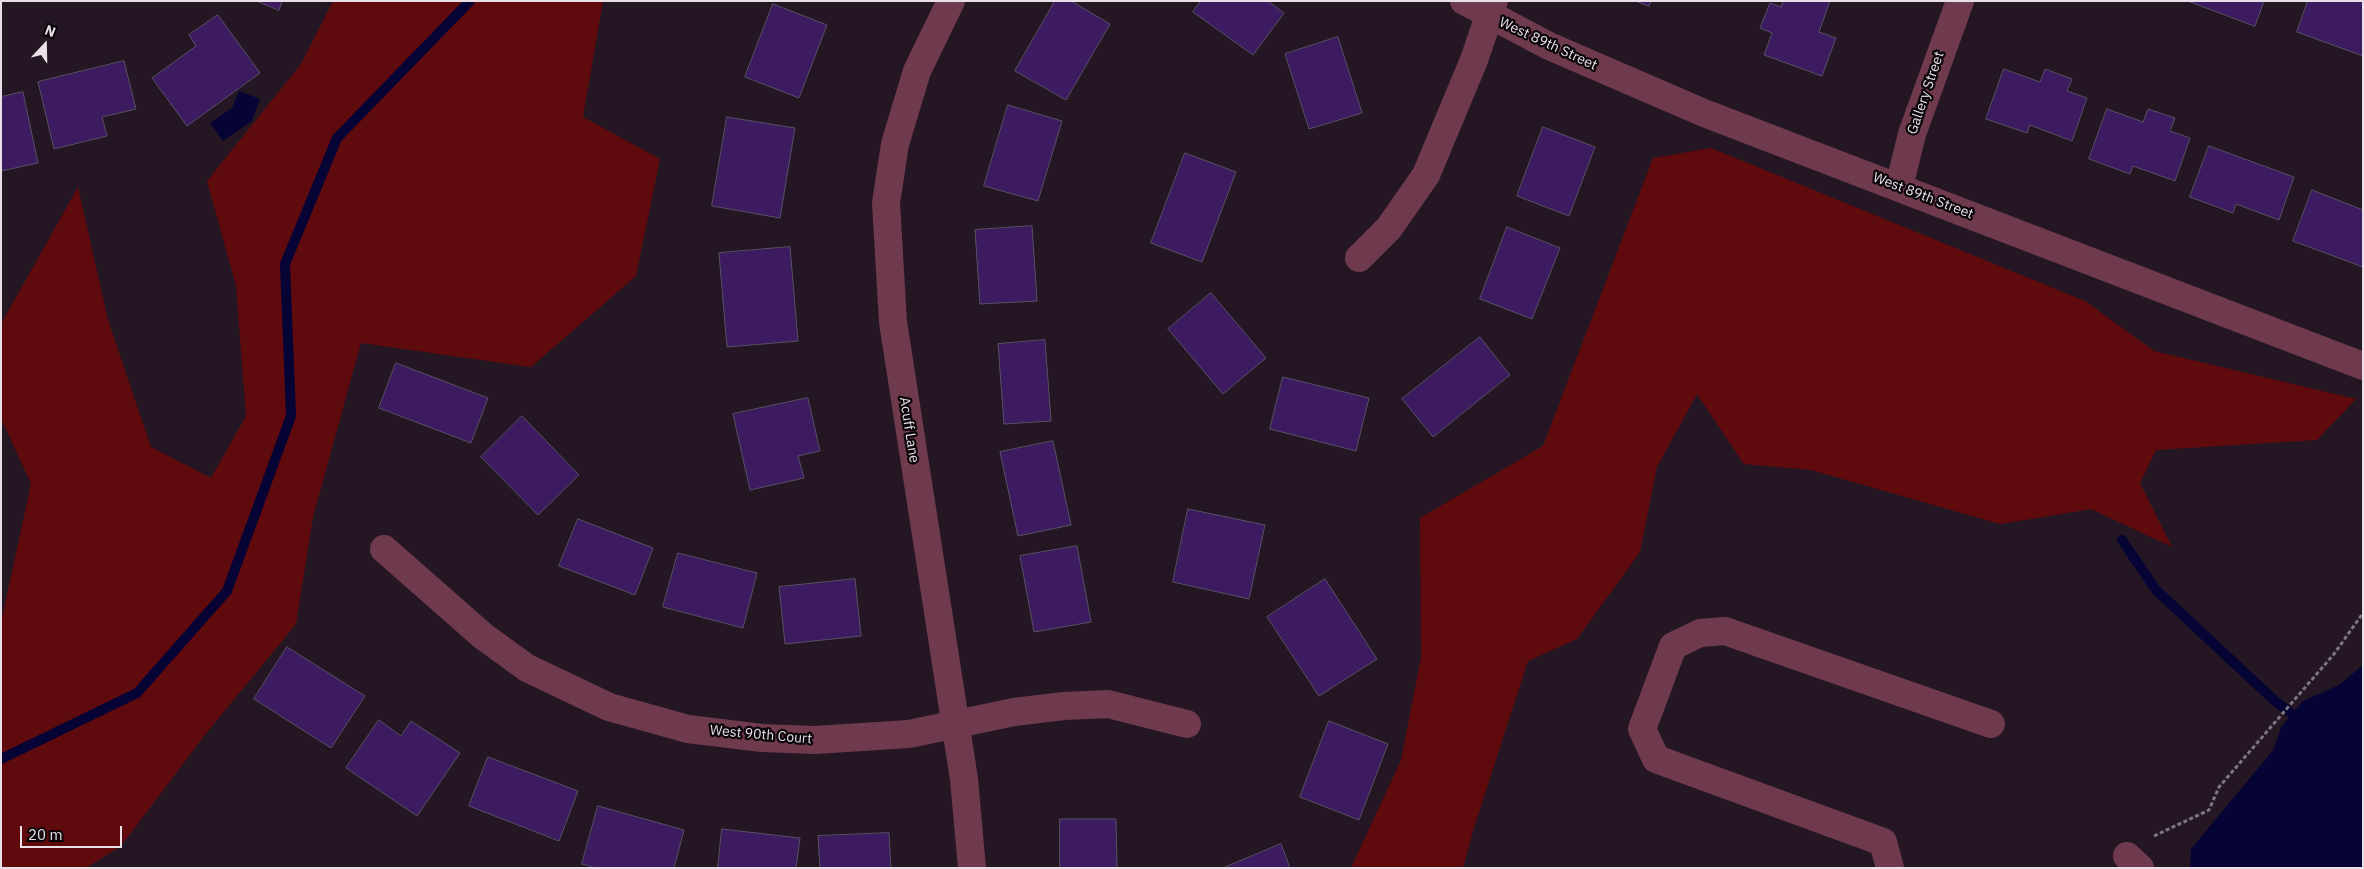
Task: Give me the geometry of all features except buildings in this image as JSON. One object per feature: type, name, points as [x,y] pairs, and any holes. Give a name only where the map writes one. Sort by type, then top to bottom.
[{"type":"street","name":"Acuff Lane","points":[[951,1],[917,71],[895,144],[886,203],[893,322],[964,779],[972,868]]},
{"type":"street","name":"West 89th Street","points":[[1464,1],[1491,8],[1549,46],[1704,113],[2363,366]]},
{"type":"street","name":"Gallery Street","points":[[1899,187],[1912,134],[1923,100],[1960,1]]},
{"type":"street","name":"West 89th Street","points":[[1359,258],[1389,228],[1426,175],[1474,60],[1491,8]]},
{"type":"street","name":"West 90th Court","points":[[384,549],[483,636],[527,668],[610,707],[688,729],[762,738],[815,740],[890,736],[909,734],[1014,712],[1064,706],[1108,704],[1187,724]]},
{"type":"street","points":[[1890,868],[1883,842],[1656,759],[1642,729],[1672,646],[1700,633],[1725,631],[1991,724]]},
{"type":"path","points":[[2134,862],[2149,838],[2209,810],[2219,787],[2334,654],[2363,613]]},
{"type":"shaded area","points":[[333,1],[603,1],[583,117],[660,159],[636,276],[531,367],[361,343],[313,517],[296,624],[204,736],[121,846],[86,868],[1,868],[1,622],[31,484],[1,418],[1,324],[78,187],[108,320],[151,447],[211,478],[246,416],[236,286],[207,181],[301,64]]},
{"type":"shaded area","points":[[239,91],[260,99],[252,121],[223,141],[210,123],[232,108]]},
{"type":"shaded area","points":[[1711,148],[2085,301],[2154,351],[2356,399],[2317,440],[2156,450],[2140,483],[2172,547],[2091,509],[2000,524],[1811,470],[1744,464],[1697,394],[1657,467],[1640,552],[1577,639],[1528,661],[1473,831],[1463,868],[1351,868],[1401,760],[1421,658],[1420,518],[1543,446],[1653,158]]},
{"type":"shaded area","points":[[2363,665],[2363,868],[2190,868],[2191,849],[2274,749],[2281,727],[2303,701],[2339,685]]},
{"type":"waterway","points":[[1,759],[137,693],[227,591],[291,416],[285,264],[337,138],[470,1]]},
{"type":"waterway","points":[[2122,540],[2156,590],[2275,701],[2292,714]]}]
